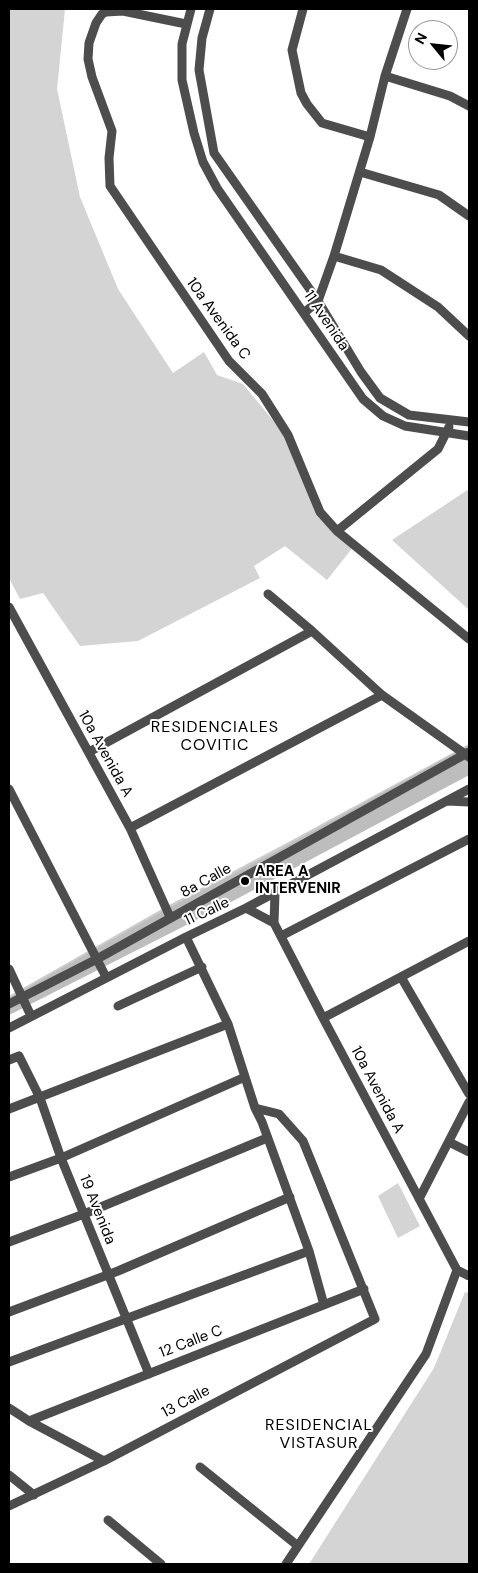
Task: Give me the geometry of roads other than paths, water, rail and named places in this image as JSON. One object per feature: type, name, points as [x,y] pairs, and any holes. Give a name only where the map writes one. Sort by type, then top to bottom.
[{"type":"street","name":"11 Avenida","points":[[191,9],[182,44],[182,80],[194,133],[203,162],[217,188],[363,399],[383,416],[406,426],[469,436]]},
{"type":"street","name":"11 Avenida","points":[[210,9],[202,38],[199,70],[214,153],[318,301],[361,372],[380,398],[409,415],[469,422]]},
{"type":"street","points":[[303,9],[292,50],[301,93],[322,123],[370,137]]},
{"type":"street","points":[[304,313],[318,301],[334,256],[370,137],[385,76],[407,9]]},
{"type":"street","name":"10a Avenida C","points":[[186,24],[123,11],[106,12],[102,14],[96,23],[89,43],[88,59],[92,76],[112,131],[109,158],[110,186],[229,361],[262,394],[288,435],[320,512],[337,531],[469,639]]},
{"type":"street","points":[[385,76],[450,96],[469,106]]},
{"type":"street","points":[[360,172],[439,195],[469,216]]},
{"type":"street","points":[[334,256],[381,270],[438,307],[469,336]]},
{"type":"street","points":[[337,531],[438,449],[448,432],[451,420]]},
{"type":"street","points":[[268,594],[382,694],[468,754]]},
{"type":"street","name":"10a Avenida A","points":[[9,607],[130,828],[170,917]]},
{"type":"street","points":[[89,752],[312,631]]},
{"type":"street","points":[[130,828],[382,694]]},
{"type":"street","name":"8a Calle","points":[[9,1004],[97,959],[468,754]]},
{"type":"street","points":[[9,789],[106,977]]},
{"type":"street","name":"11 Calle","points":[[9,1028],[106,977],[275,893],[469,789]]},
{"type":"street","points":[[445,801],[469,802]]},
{"type":"street","points":[[281,936],[469,839]]},
{"type":"street","points":[[246,908],[274,923],[275,893]]},
{"type":"street","name":"10a Avenida A","points":[[274,923],[457,1270]]},
{"type":"street","points":[[186,937],[228,1024],[255,1108],[262,1122],[309,1252],[324,1305]]},
{"type":"street","points":[[323,1018],[469,941]]},
{"type":"street","points":[[118,1006],[202,967]]},
{"type":"street","points":[[9,969],[31,1016]]},
{"type":"street","points":[[402,978],[469,1094]]},
{"type":"street","points":[[9,1109],[228,1024]]},
{"type":"street","name":"19 Avenida","points":[[9,1060],[19,1056],[40,1098],[61,1158],[149,1374]]},
{"type":"street","points":[[9,1177],[61,1158],[245,1077]]},
{"type":"street","points":[[419,1199],[469,1102]]},
{"type":"street","points":[[255,1108],[279,1114],[303,1140],[364,1289]]},
{"type":"street","points":[[9,1242],[84,1214],[267,1138]]},
{"type":"street","points":[[449,1142],[469,1152]]},
{"type":"street","points":[[9,1312],[108,1274],[290,1197]]},
{"type":"street","points":[[9,1362],[309,1252]]},
{"type":"street","points":[[286,1564],[426,1354],[457,1270],[469,1276]]},
{"type":"street","name":"12 Calle C","points":[[28,1421],[364,1289]]},
{"type":"street","name":"13 Calle","points":[[9,1506],[104,1461],[374,1318],[364,1289]]},
{"type":"street","points":[[9,1408],[28,1421],[104,1461]]},
{"type":"street","points":[[200,1467],[298,1546]]},
{"type":"street","points":[[9,1475],[34,1495]]},
{"type":"street","points":[[108,1520],[162,1564]]},
{"type":"place","name":"AREA A INTERVENIR","points":[[245,881]]},
{"type":"district","name":"RESIDENCIALES COVITIC","points":[[215,737]]},
{"type":"district","name":"RESIDENCIAL VISTASUR","points":[[319,1435]]}]
